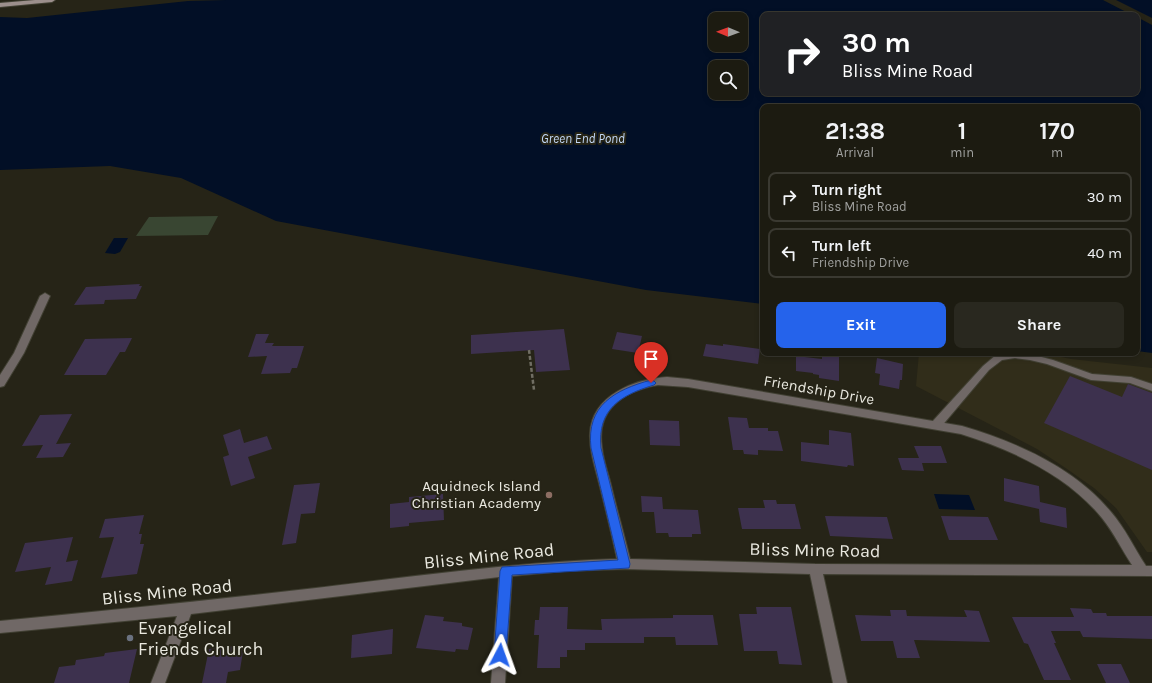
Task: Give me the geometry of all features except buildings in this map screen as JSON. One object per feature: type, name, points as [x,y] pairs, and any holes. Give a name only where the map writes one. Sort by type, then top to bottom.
[{"type":"main road","points":[[0,5],[52,0]]},
{"type":"street","points":[[0,383],[19,353],[45,296]]},
{"type":"street","name":"Friendship Drive","points":[[625,564],[596,448],[595,437],[599,417],[603,410],[620,395],[634,388],[651,383],[667,381],[688,383],[936,425],[985,436],[1037,462],[1062,477],[1085,494],[1106,515],[1147,571]]},
{"type":"street","name":"Bliss Mine Road","points":[[0,627],[186,609],[506,571],[625,564],[815,569],[1147,571]]},
{"type":"street","points":[[815,569],[840,683]]},
{"type":"street","points":[[498,683],[506,571]]},
{"type":"street","points":[[158,683],[186,609]]},
{"type":"lane","points":[[936,425],[986,368],[999,356]]},
{"type":"lane","points":[[1022,356],[1050,362],[1091,377],[1131,380],[1152,388]]},
{"type":"path","points":[[529,350],[534,390]]},
{"type":"shaded area","points":[[919,356],[1056,356],[1152,368],[1152,552],[1147,552],[1116,508],[1094,488],[1067,469],[1037,449],[916,386]]},
{"type":"green space","points":[[218,216],[208,235],[136,236],[149,217]]},
{"type":"water","name":"Green End Pond","points":[[226,0],[1103,0],[1126,12],[760,12],[760,96],[1140,96],[1140,19],[1152,25],[1152,353],[1140,351],[1140,104],[760,104],[760,304],[646,290],[276,221],[181,178],[110,166],[0,170],[0,17],[27,18],[188,1]]},
{"type":"water","points":[[1116,0],[1152,0],[1152,18]]},
{"type":"water","points":[[114,238],[128,238],[120,252],[115,254],[105,253]]},
{"type":"water","points":[[934,494],[969,495],[975,510],[939,509]]},
{"type":"place","name":"Aquidneck Island Christian Academy","points":[[549,495]]},
{"type":"place","name":"Evangelical Friends Church","points":[[130,638]]},
{"type":"route","points":[[500,655],[506,571],[565,566],[625,564],[596,448],[596,426],[603,410],[620,395],[634,388],[651,383]]}]
